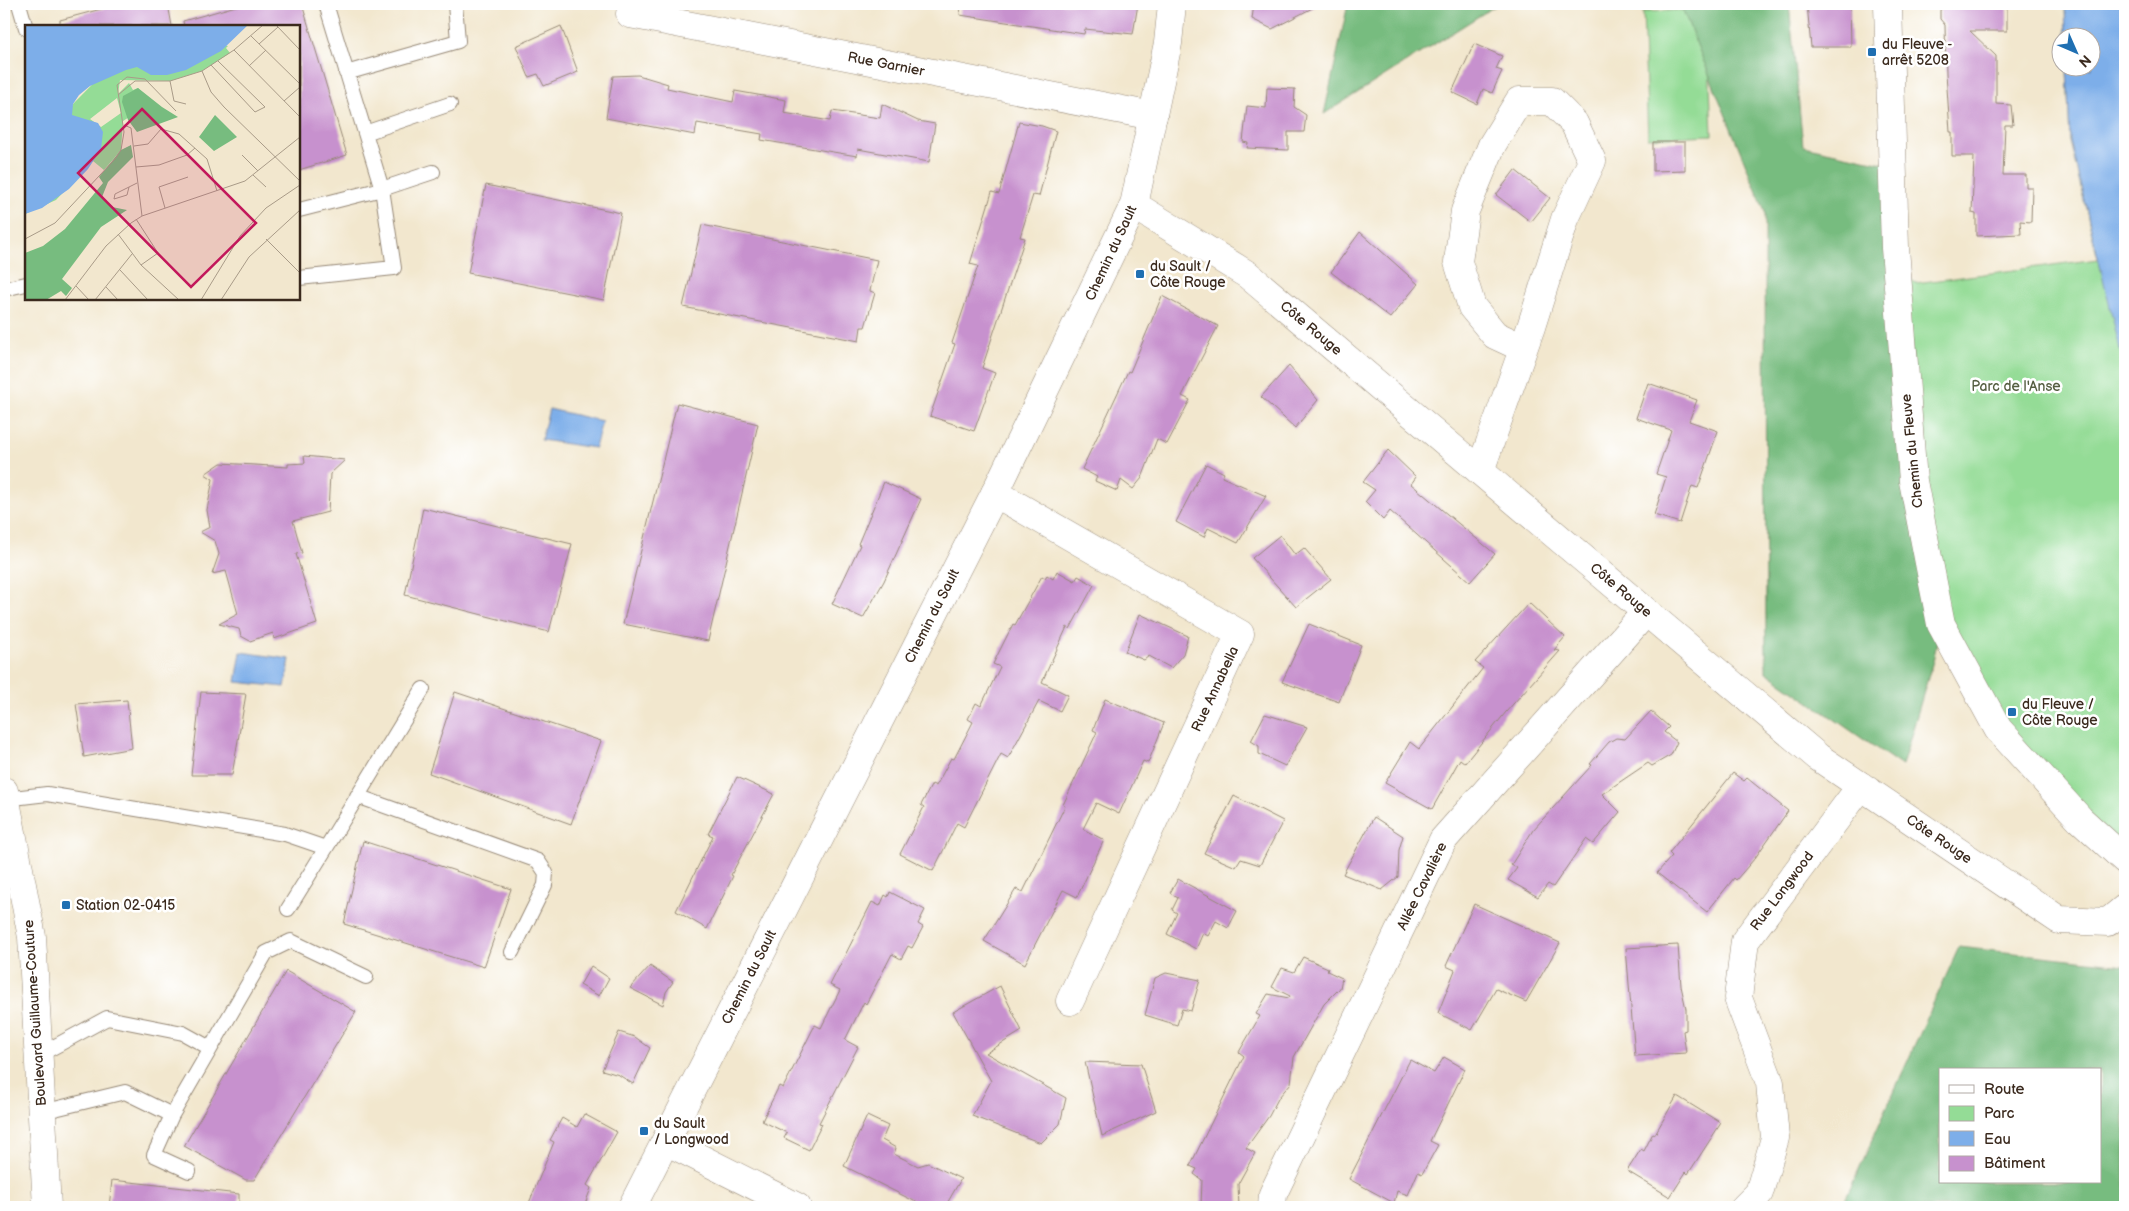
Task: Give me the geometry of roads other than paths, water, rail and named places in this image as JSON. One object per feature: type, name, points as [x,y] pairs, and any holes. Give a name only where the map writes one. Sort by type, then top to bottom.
[{"type":"street","name":"Rue Garnier","points":[[632,4],[630,14],[1153,116]]},
{"type":"street","name":"Chemin du Sault","points":[[632,1207],[995,493],[1134,205],[1168,43],[1172,4]]},
{"type":"street","name":"Chemin du Fleuve","points":[[1888,4],[1895,248],[1913,481],[1941,624],[1998,729],[2080,819],[2125,860]]},
{"type":"street","points":[[1480,471],[1523,348],[1565,220],[1592,161],[1574,123],[1552,101],[1518,101],[1492,146],[1465,211],[1458,262],[1472,306],[1495,335],[1523,348]]},
{"type":"street","name":"Côte Rouge","points":[[1134,205],[1248,275],[1818,757],[2059,920],[2108,922],[2125,908]]},
{"type":"street","name":"Rue Annabella","points":[[995,493],[1240,634],[1070,1001]]},
{"type":"street","name":"Allée Cavalière","points":[[1272,1207],[1273,1194],[1443,840],[1646,612]]},
{"type":"street","name":"Rue Longwood","points":[[1745,1207],[1759,1193],[1775,1138],[1770,1084],[1738,998],[1745,941],[1861,786]]},
{"type":"street","name":"Boulevard Guillaume-Couture","points":[[4,795],[32,937],[47,1207]]},
{"type":"street","points":[[666,1140],[797,1207]]},
{"type":"lane","points":[[19,4],[25,25]]},
{"type":"lane","points":[[300,278],[394,268],[382,189],[326,4]]},
{"type":"lane","points":[[346,73],[458,41],[455,4]]},
{"type":"lane","points":[[365,133],[450,104]]},
{"type":"lane","points":[[300,210],[382,189],[433,172]]},
{"type":"lane","points":[[4,289],[25,284]]},
{"type":"lane","points":[[288,909],[423,689]]},
{"type":"lane","points":[[4,795],[47,794],[285,834],[326,848]]},
{"type":"lane","points":[[357,796],[538,862],[546,873],[545,885],[512,952]]},
{"type":"lane","points":[[189,1171],[154,1154],[172,1116],[266,953],[291,941],[366,977]]},
{"type":"lane","points":[[39,1055],[107,1018],[183,1033],[210,1048]]},
{"type":"lane","points":[[42,1112],[125,1092],[172,1116]]},
{"type":"water","points":[[2065,4],[2125,4],[2125,370],[2070,141],[2067,78],[2102,78],[2102,28],[2066,28]]},
{"type":"water","points":[[549,409],[602,421],[595,448],[541,440]]},
{"type":"water","points":[[241,652],[290,659],[285,687],[236,682]]},
{"type":"place","name":"du Fleuve - arrêt 5208","points":[[1872,52]]},
{"type":"place","name":"du Sault / Côte Rouge","points":[[1140,274]]},
{"type":"place","name":"du Fleuve / Côte Rouge","points":[[2012,712]]},
{"type":"place","name":"Station 02-0415","points":[[66,905]]},
{"type":"place","name":"du Sault / Longwood","points":[[644,1131]]},
{"type":"park label","name":"Parc de l'Anse","points":[[2016,386]]}]
